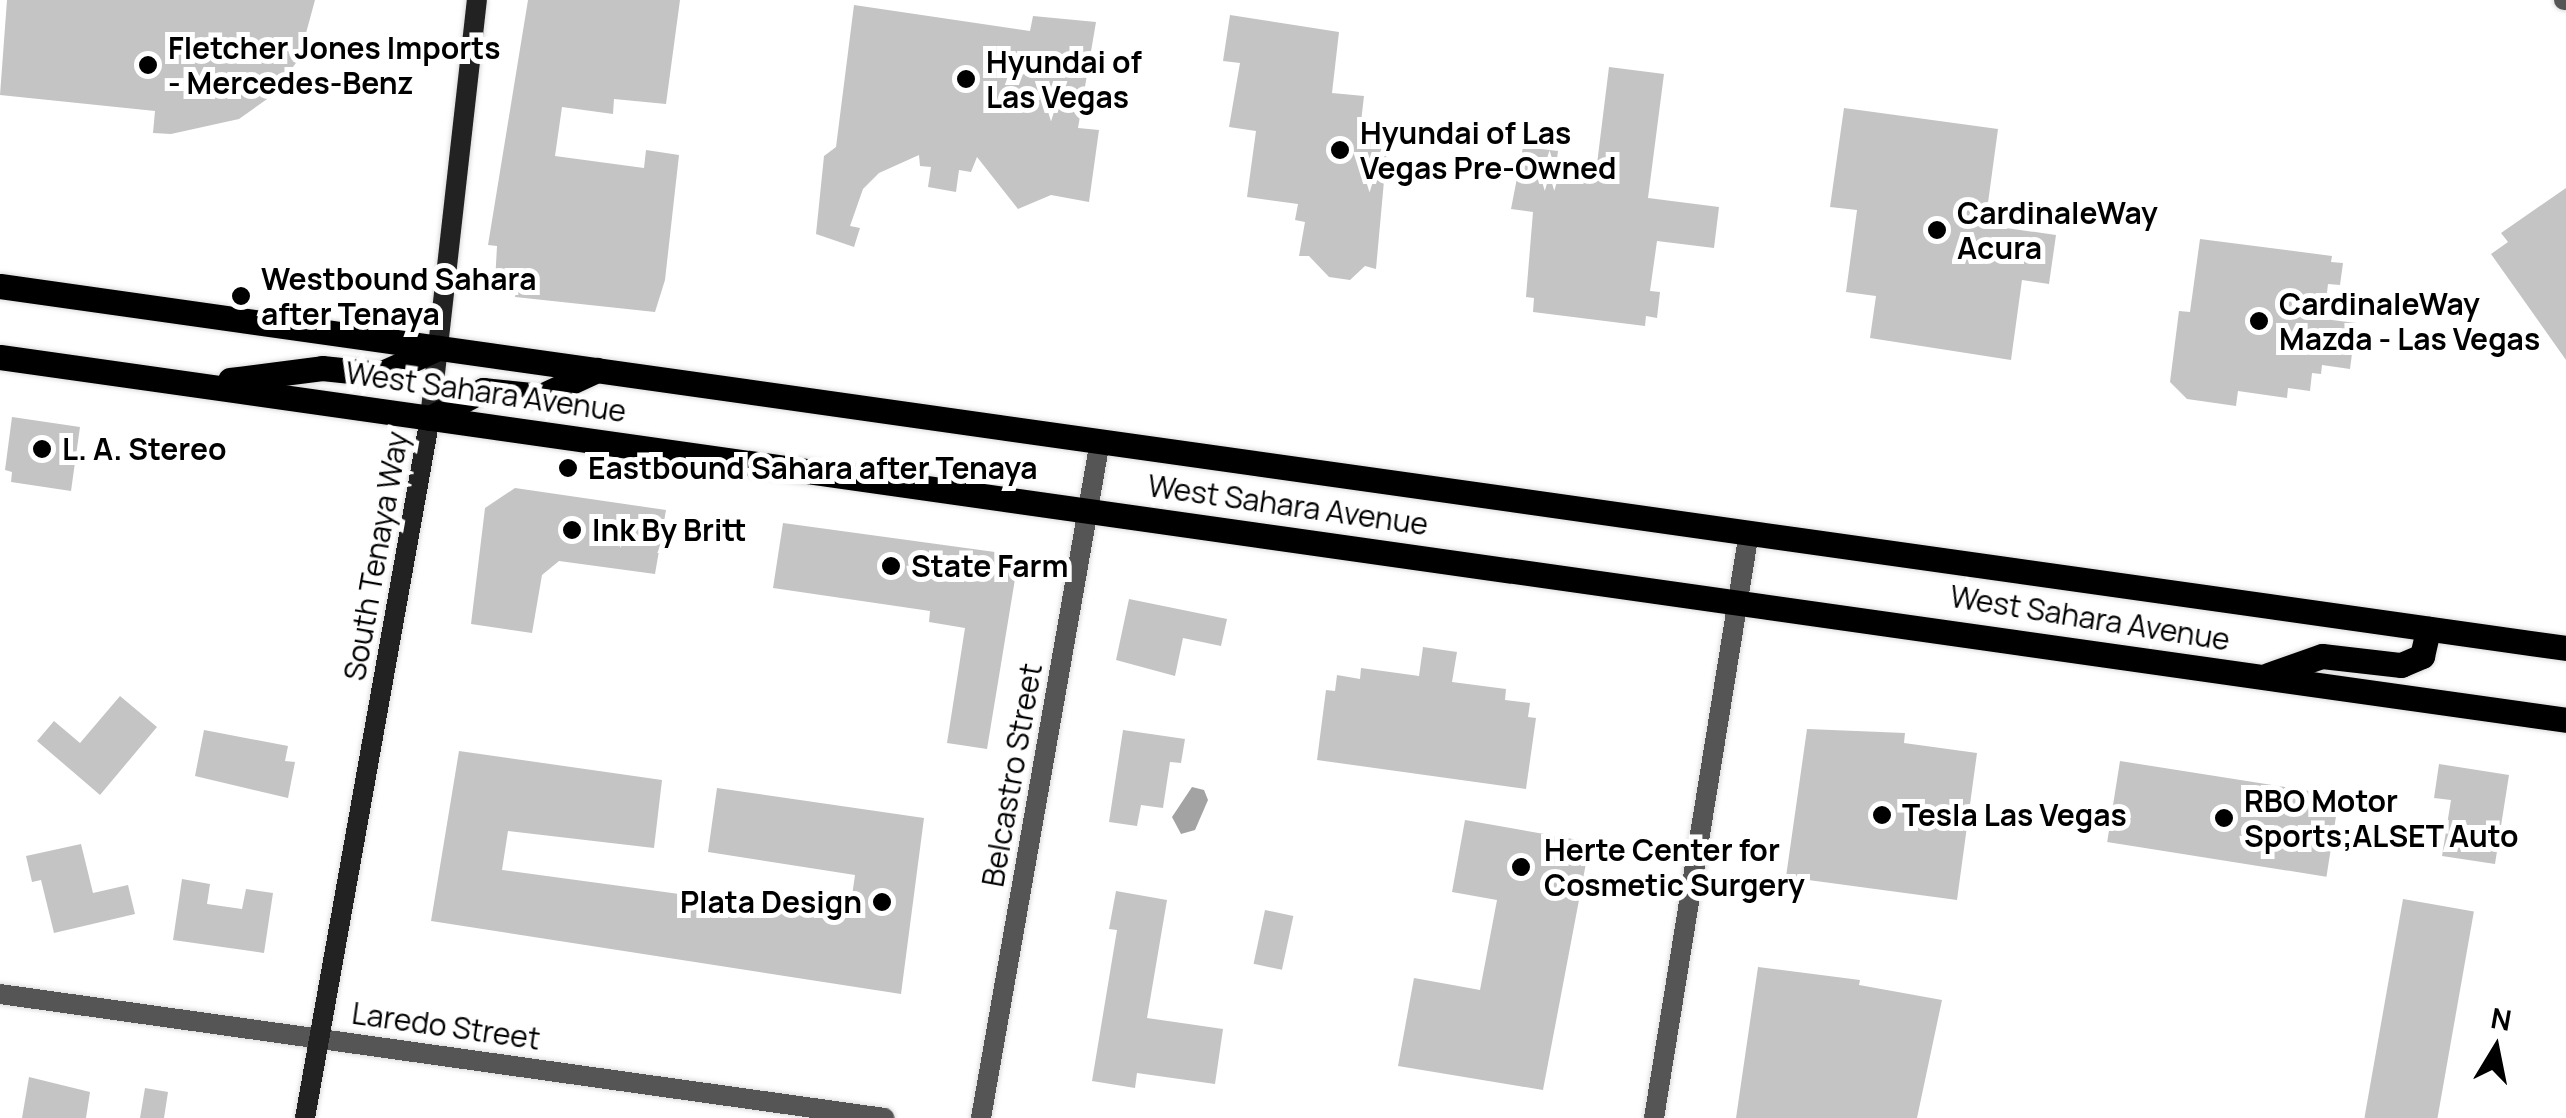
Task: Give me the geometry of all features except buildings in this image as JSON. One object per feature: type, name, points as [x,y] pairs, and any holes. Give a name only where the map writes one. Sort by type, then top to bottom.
[{"type":"main road","name":"West Sahara Avenue","points":[[0,286],[2566,648]]},
{"type":"main road","points":[[200,384],[322,368],[380,374],[438,348]]},
{"type":"main road","name":"West Sahara Avenue","points":[[0,356],[2566,720]]},
{"type":"main road","points":[[430,418],[484,390],[541,396],[597,370]]},
{"type":"main road","points":[[2263,676],[2322,656],[2401,665],[2422,656],[2428,629]]},
{"type":"street","name":"South Tenaya Way","points":[[305,1118],[430,418],[477,0]]},
{"type":"street","name":"Belcastro Street","points":[[981,1118],[1100,441]]},
{"type":"street","points":[[1654,1118],[1749,532]]},
{"type":"street","name":"Laredo Street","points":[[0,994],[884,1118]]},
{"type":"shaded area","points":[[1192,787],[1204,790],[1208,800],[1195,830],[1181,834],[1172,817]]},
{"type":"place","name":"Fletcher Jones Imports - Mercedes-Benz","points":[[148,65]]},
{"type":"place","name":"Hyundai of Las Vegas","points":[[966,79]]},
{"type":"place","name":"Hyundai of Las Vegas Pre-Owned","points":[[1340,150]]},
{"type":"place","name":"CardinaleWay Acura","points":[[1937,230]]},
{"type":"place","name":"Westbound Sahara after Tenaya","points":[[241,296]]},
{"type":"place","name":"CardinaleWay Mazda - Las Vegas","points":[[2259,321]]},
{"type":"place","name":"L. A. Stereo","points":[[42,449]]},
{"type":"place","name":"Eastbound Sahara after Tenaya","points":[[568,468]]},
{"type":"place","name":"Ink By Britt","points":[[572,530]]},
{"type":"place","name":"State Farm","points":[[891,566]]},
{"type":"place","name":"Tesla Las Vegas","points":[[1882,815]]},
{"type":"place","name":"RBO Motor Sports;ALSET Auto","points":[[2224,818]]},
{"type":"place","name":"Herte Center for Cosmetic Surgery","points":[[1521,867]]},
{"type":"place","name":"Plata Design","points":[[882,902]]}]
